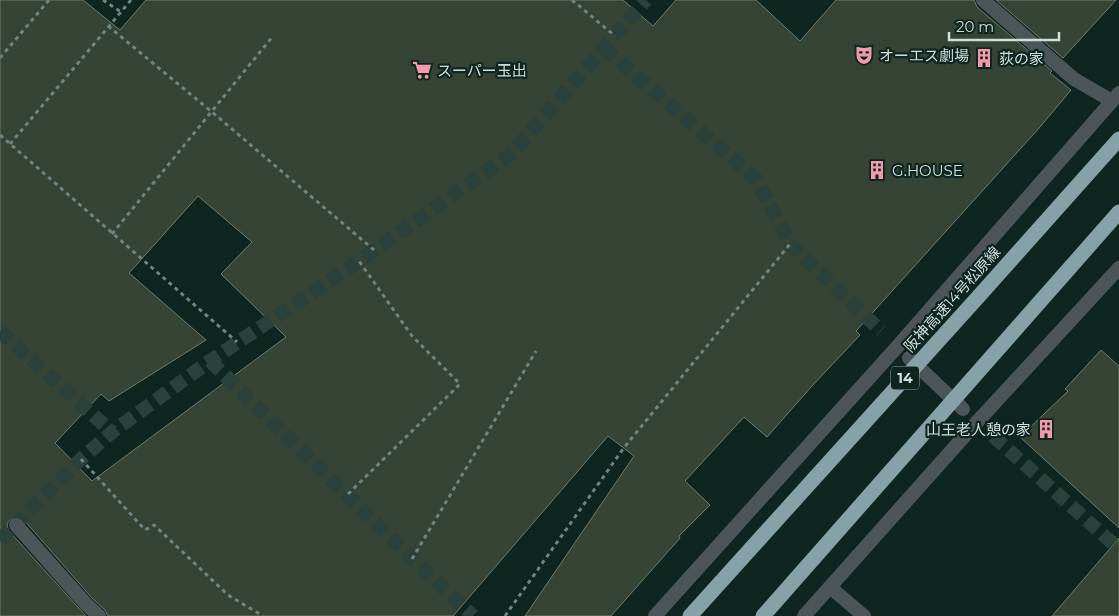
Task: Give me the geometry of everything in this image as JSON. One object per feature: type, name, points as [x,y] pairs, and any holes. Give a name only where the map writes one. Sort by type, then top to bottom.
[{"type":"highway","name":"阪神高速14号松原線","points":[[690,616],[973,304],[1119,139]]},
{"type":"highway","points":[[763,616],[1119,212]]},
{"type":"street","points":[[655,616],[897,347],[1115,97],[1074,79],[983,0]]},
{"type":"street","points":[[804,616],[977,422],[1119,268]]},
{"type":"street","points":[[909,358],[963,409]]},
{"type":"street","points":[[16,525],[86,604],[99,616]]},
{"type":"street","points":[[830,587],[864,616]]},
{"type":"path","points":[[0,58],[49,0]]},
{"type":"path","points":[[103,0],[120,12]]},
{"type":"path","points":[[10,144],[131,0]]},
{"type":"path","points":[[572,0],[614,36]]},
{"type":"path","points":[[108,26],[374,250]]},
{"type":"path","points":[[112,234],[274,36]]},
{"type":"path","points":[[0,135],[237,342]]},
{"type":"path","points":[[505,616],[623,449],[790,244]]},
{"type":"path","points":[[348,494],[460,384],[412,336],[359,261]]},
{"type":"path","points":[[412,559],[536,351]]},
{"type":"path","points":[[81,459],[145,530],[154,525],[228,595],[263,616]]},
{"type":"building","points":[[0,0],[83,0],[120,30],[146,0],[623,0],[653,26],[676,0],[756,0],[800,41],[836,0],[974,0],[977,7],[1052,71],[1050,73],[1071,90],[856,331],[860,335],[767,437],[744,417],[685,481],[710,505],[679,536],[680,538],[611,616],[525,616],[634,456],[608,436],[453,616],[108,616],[105,610],[92,598],[23,519],[15,516],[8,522],[9,531],[86,616],[0,616]],"holes":[[[198,196],[252,242],[221,274],[286,337],[92,481],[55,443],[101,394],[109,401],[206,340],[129,273]]]},
{"type":"building","points":[[996,0],[1116,0],[1063,58]]},
{"type":"building","points":[[1101,350],[1119,366],[1119,528],[1020,437],[1068,391],[1065,389]]},
{"type":"building","points":[[1119,538],[1119,616],[1052,616]]},
{"type":"tunnel","points":[[0,540],[81,459],[112,432],[210,361],[359,261],[510,155],[646,0]]},
{"type":"tunnel","points":[[604,48],[756,179],[790,244],[881,331]]},
{"type":"tunnel","points":[[0,331],[112,432]]},
{"type":"tunnel","points":[[210,361],[473,616]]},
{"type":"tunnel","points":[[993,436],[1119,549]]},
{"type":"place","name":"オーエス劇場","points":[[864,55]]},
{"type":"place","name":"荻の家","points":[[984,58]]},
{"type":"place","name":"スーパー玉出","points":[[422,70]]},
{"type":"place","name":"G.HOUSE","points":[[877,170]]},
{"type":"place","name":"山王老人憩の家","points":[[1046,429]]}]
